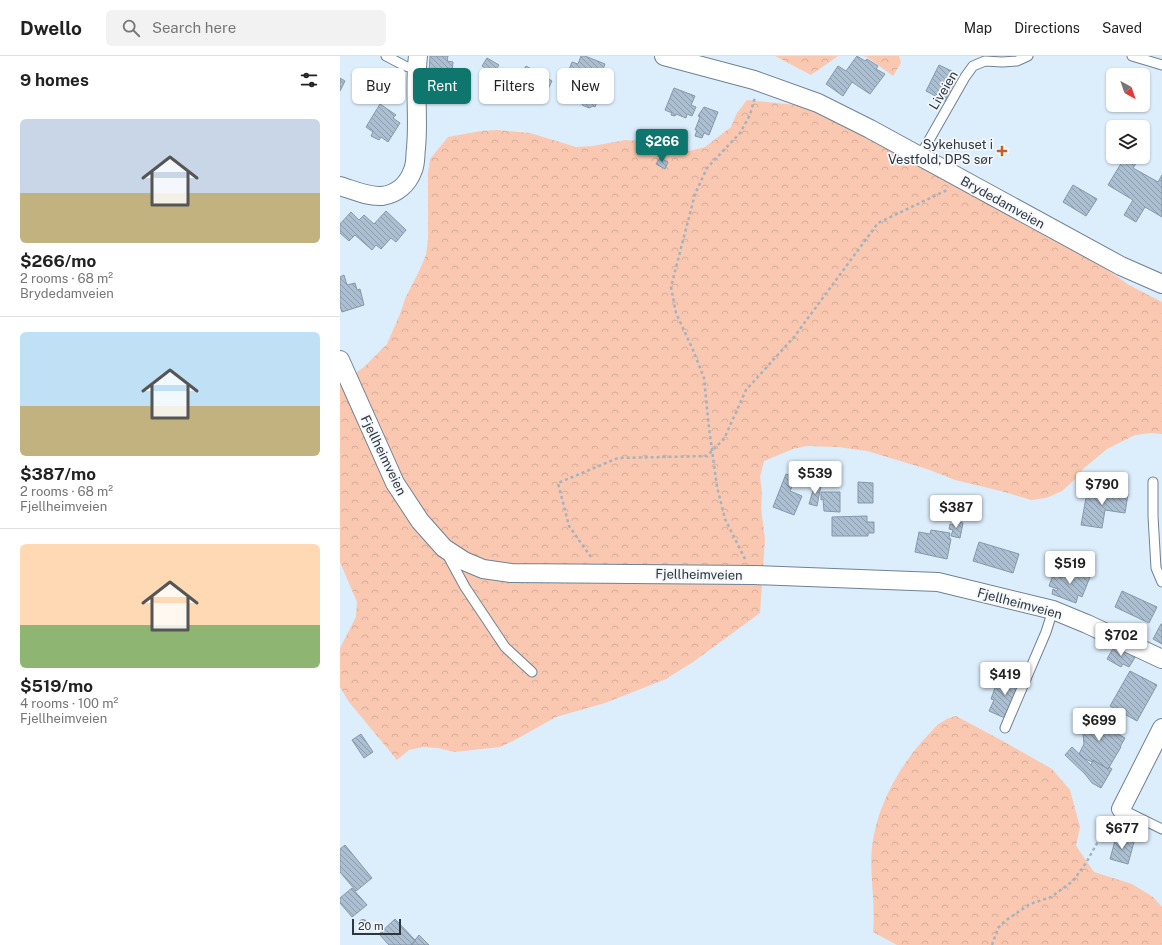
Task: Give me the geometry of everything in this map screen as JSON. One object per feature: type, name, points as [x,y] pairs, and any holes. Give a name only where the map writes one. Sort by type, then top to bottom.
[{"type":"street","name":"Brydedamveien","points":[[664,56],[697,61],[818,102],[1121,266],[1162,284]]},
{"type":"street","points":[[340,186],[369,195],[381,196],[394,193],[401,188],[409,178],[414,168],[417,138],[417,63]]},
{"type":"street","name":"Fjellheimveien","points":[[340,360],[395,483],[420,521],[444,548],[464,561],[483,569],[511,573],[754,575],[938,582],[1053,610],[1162,659]]},
{"type":"street","points":[[1121,809],[1162,728]]},
{"type":"lane","points":[[386,56],[405,66],[417,63]]},
{"type":"lane","name":"Liveien","points":[[920,156],[965,77],[973,66],[984,61],[1017,61],[1028,56]]},
{"type":"lane","points":[[1132,56],[1162,65]]},
{"type":"lane","points":[[1153,482],[1156,568],[1162,582]]},
{"type":"lane","points":[[444,548],[465,587],[505,647],[532,672]]},
{"type":"lane","points":[[1005,728],[1046,632],[1053,610]]},
{"type":"lane","points":[[1121,809],[1162,829]]},
{"type":"path","points":[[754,575],[725,519],[717,487],[704,378],[676,313],[671,288],[695,194],[707,168],[740,133],[750,115],[758,82]]},
{"type":"path","points":[[603,573],[569,526],[558,483],[618,458],[707,456],[724,439],[746,390],[794,337],[878,223],[966,181]]},
{"type":"path","points":[[992,945],[998,928],[1005,921],[1030,904],[1051,898],[1073,881],[1086,863],[1110,821],[1121,809]]},
{"type":"green space","points":[[775,56],[838,56],[811,75]]},
{"type":"green space","points":[[863,56],[899,56],[901,63],[893,76],[867,57]]},
{"type":"green space","points":[[747,100],[796,105],[811,109],[903,157],[983,194],[1087,255],[1129,285],[1162,302],[1162,434],[1151,433],[1135,435],[1107,449],[1083,469],[1062,491],[1046,498],[1031,500],[955,480],[927,469],[867,451],[838,447],[807,446],[793,449],[764,461],[760,477],[762,492],[761,508],[765,539],[760,613],[693,662],[666,679],[605,703],[556,717],[500,747],[454,752],[438,748],[423,747],[409,750],[397,760],[349,702],[340,687],[340,648],[356,617],[357,602],[340,562],[340,379],[350,377],[364,367],[387,344],[405,299],[426,255],[428,239],[428,174],[430,159],[448,137],[481,131],[498,130],[530,133],[576,147],[593,146],[625,140],[641,141],[689,151],[705,147],[731,127],[737,113]]},
{"type":"green space","points":[[956,716],[1052,769],[1070,790],[1080,827],[1076,846],[1094,872],[1132,884],[1153,897],[1162,907],[1162,945],[897,945],[873,932],[874,911],[871,858],[879,816],[892,786],[918,746],[938,724]]},
{"type":"building","points":[[430,56],[448,56],[447,61],[453,62],[452,68],[429,68]]},
{"type":"building","points":[[581,56],[585,56],[605,64],[603,68],[570,68],[572,62],[578,64]]},
{"type":"building","points":[[857,56],[865,61],[867,59],[878,66],[876,69],[885,74],[870,94],[852,82],[843,96],[826,84],[838,66],[846,71]]},
{"type":"building","points":[[487,58],[499,65],[497,68],[485,68],[482,66]]},
{"type":"building","points":[[939,65],[958,74],[945,101],[926,91]]},
{"type":"building","points":[[340,78],[345,81],[340,91]]},
{"type":"building","points":[[549,79],[552,81],[549,87]]},
{"type":"building","points":[[674,88],[695,96],[691,105],[696,107],[692,116],[687,114],[686,118],[676,114],[675,116],[671,115],[672,113],[665,110]]},
{"type":"building","points":[[380,104],[396,115],[393,118],[400,123],[388,142],[381,137],[379,140],[371,136],[373,132],[366,127]]},
{"type":"building","points":[[596,104],[595,107],[593,106],[589,108],[582,105]]},
{"type":"building","points":[[704,107],[718,112],[709,135],[704,133],[702,138],[695,136],[697,130],[695,130],[700,117],[698,116]]},
{"type":"building","points":[[660,158],[668,162],[665,169],[656,164]]},
{"type":"building","points":[[1121,164],[1136,164],[1133,168],[1158,182],[1162,175],[1162,217],[1145,207],[1136,222],[1124,215],[1133,200],[1108,185]]},
{"type":"building","points":[[1073,185],[1097,199],[1086,216],[1063,202]]},
{"type":"building","points":[[386,211],[406,230],[396,242],[391,238],[381,249],[376,245],[372,250],[355,235],[349,241],[340,233],[340,224],[351,212],[359,220],[364,215],[374,224]]},
{"type":"building","points":[[344,275],[347,285],[355,283],[357,290],[360,289],[364,305],[342,312],[340,306],[340,277]]},
{"type":"building","points":[[786,474],[796,478],[790,491],[802,496],[794,515],[773,507]]},
{"type":"building","points":[[858,482],[873,483],[873,503],[858,503]]},
{"type":"building","points":[[815,484],[821,485],[817,506],[809,504]]},
{"type":"building","points":[[1088,487],[1128,494],[1125,513],[1105,510],[1102,528],[1081,525]]},
{"type":"building","points":[[821,492],[840,492],[840,512],[824,511],[823,499],[821,500]]},
{"type":"building","points":[[867,516],[867,522],[874,522],[874,533],[868,533],[868,536],[832,536],[832,517]]},
{"type":"building","points":[[954,521],[963,523],[960,538],[951,536],[953,530],[949,529],[950,524],[954,525]]},
{"type":"building","points":[[931,530],[950,533],[949,538],[951,539],[947,559],[915,552],[919,532],[930,534]]},
{"type":"building","points":[[979,542],[1019,554],[1013,573],[973,561]]},
{"type":"building","points":[[1067,568],[1090,577],[1082,597],[1078,595],[1076,603],[1052,594],[1053,589],[1057,591],[1058,589],[1049,586],[1053,575],[1062,578]]},
{"type":"building","points":[[1122,591],[1157,607],[1149,623],[1115,607]]},
{"type":"building","points":[[1162,624],[1162,644],[1153,639]]},
{"type":"building","points":[[1115,645],[1136,656],[1129,667],[1123,664],[1121,667],[1107,659]]},
{"type":"building","points":[[1130,671],[1157,685],[1137,721],[1110,706]]},
{"type":"building","points":[[1004,674],[1023,682],[1007,719],[989,711],[994,700],[991,699],[996,685],[999,686]]},
{"type":"building","points":[[1084,715],[1125,738],[1108,769],[1093,760],[1092,762],[1083,758],[1079,754],[1084,744],[1083,734],[1076,729]]},
{"type":"building","points":[[361,734],[373,752],[364,758],[352,740]]},
{"type":"building","points":[[1072,747],[1091,765],[1093,760],[1108,769],[1109,767],[1112,769],[1101,788],[1092,783],[1085,774],[1065,755]]},
{"type":"building","points":[[1116,837],[1134,842],[1128,864],[1110,859]]},
{"type":"building","points":[[345,845],[372,878],[356,891],[340,872],[340,849]]},
{"type":"building","points":[[352,888],[367,905],[352,917],[340,903],[340,898]]},
{"type":"building","points":[[395,919],[416,941],[411,945],[389,945],[379,934]]},
{"type":"building","points":[[361,920],[365,920],[367,924],[365,928],[361,928],[359,926],[359,922]]},
{"type":"building","points":[[419,935],[429,945],[411,945]]},
{"type":"place","name":"Sykehuset i Vestfold, DPS sør","points":[[1002,151]]}]
